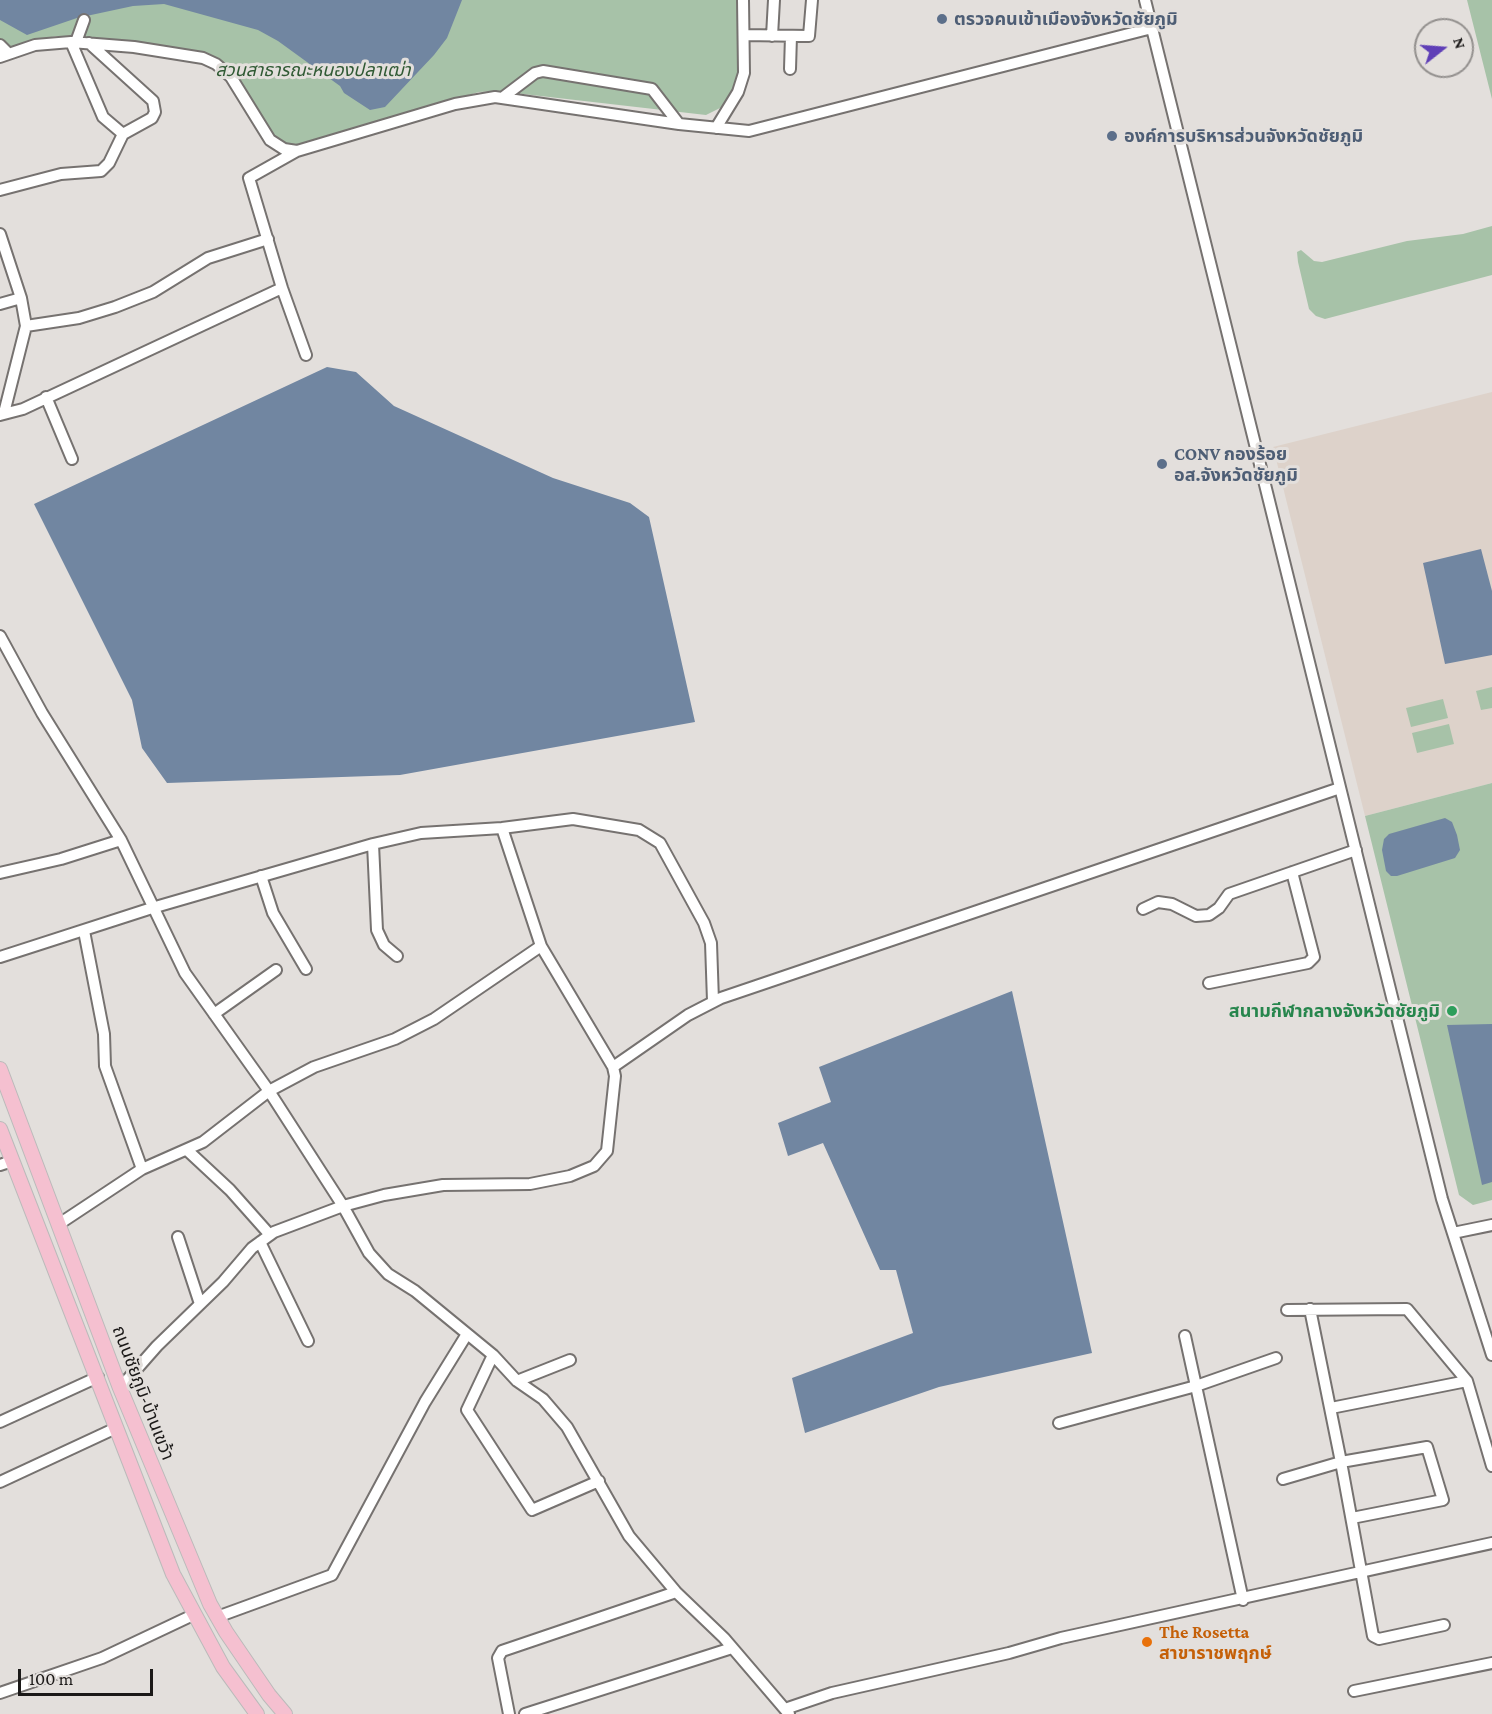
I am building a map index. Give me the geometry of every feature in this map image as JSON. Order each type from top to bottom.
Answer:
[{"type":"main road","name":"ถนนชัยภูมิ-บ้านเขว้า","points":[[0,1069],[120,1388],[217,1617],[269,1695],[285,1714]]},
{"type":"main road","name":"ถนนชัยภูมิ-บ้านเขว้า","points":[[0,1129],[6,1163],[98,1377],[173,1574],[193,1615],[224,1668],[257,1714]]},
{"type":"street","points":[[716,128],[738,92],[744,73],[743,0]]},
{"type":"street","points":[[772,36],[774,0]]},
{"type":"street","points":[[744,35],[809,36],[812,0]]},
{"type":"street","points":[[1145,0],[1442,1199],[1492,1355]]},
{"type":"street","points":[[84,20],[74,42],[103,117],[123,134]]},
{"type":"street","points":[[306,355],[282,288],[249,178],[297,151],[476,99],[502,98],[680,124],[749,131],[1152,28]]},
{"type":"street","points":[[790,69],[791,36]]},
{"type":"street","points":[[2,50],[74,42],[186,53],[216,64],[231,77],[270,140],[284,149],[297,151]]},
{"type":"street","points":[[0,190],[61,174],[102,171],[109,164],[123,134],[152,118],[153,101],[89,43]]},
{"type":"street","points":[[502,98],[535,73],[543,71],[652,89],[680,124]]},
{"type":"street","points":[[0,234],[21,298],[26,326],[2,414],[22,409],[282,288]]},
{"type":"street","points":[[26,326],[79,318],[115,307],[153,292],[208,258],[268,239]]},
{"type":"street","points":[[0,304],[21,298]]},
{"type":"street","points":[[46,397],[72,459]]},
{"type":"street","points":[[0,636],[42,713],[121,840],[185,973],[269,1091],[343,1206],[369,1253],[388,1274],[415,1291],[494,1355],[517,1381],[543,1399],[567,1427],[629,1536],[676,1592],[732,1648],[787,1711],[832,1693],[1009,1653],[1061,1638],[1243,1600],[1492,1543]]},
{"type":"street","points":[[613,1067],[712,1001],[1340,788]]},
{"type":"street","points":[[0,957],[152,908],[373,844],[421,833],[502,828],[573,819],[639,830],[660,843],[704,923],[711,942],[712,1001]]},
{"type":"street","points":[[120,1388],[157,1346],[260,1242],[270,1235],[343,1206],[384,1195],[443,1185],[530,1184],[570,1176],[594,1166],[607,1151],[615,1076],[613,1067],[541,946],[502,828]]},
{"type":"street","points":[[0,873],[62,859],[121,840]]},
{"type":"street","points":[[373,844],[377,930],[384,945],[396,956]]},
{"type":"street","points":[[1143,909],[1158,902],[1172,904],[1196,916],[1209,915],[1220,908],[1228,894],[1356,850]]},
{"type":"street","points":[[1209,983],[1308,963],[1314,957],[1292,872]]},
{"type":"street","points":[[261,876],[273,913],[306,969]]},
{"type":"street","points":[[84,931],[104,1034],[105,1066],[142,1169]]},
{"type":"street","points":[[59,1224],[142,1169],[203,1142],[269,1091],[314,1067],[396,1039],[435,1019],[541,946]]},
{"type":"street","points":[[214,1014],[276,970]]},
{"type":"street","points":[[187,1150],[230,1190],[270,1235]]},
{"type":"street","points":[[1453,1233],[1492,1225]]},
{"type":"street","points":[[178,1237],[200,1304]]},
{"type":"street","points":[[260,1242],[308,1341]]},
{"type":"street","points":[[1287,1310],[1407,1309],[1467,1381],[1492,1466]]},
{"type":"street","points":[[1310,1310],[1352,1518],[1371,1632],[1376,1638],[1444,1625]]},
{"type":"street","points":[[217,1617],[332,1575],[425,1402],[467,1334]]},
{"type":"street","points":[[1185,1336],[1243,1600]]},
{"type":"street","points":[[494,1355],[467,1410],[532,1510],[599,1481]]},
{"type":"street","points":[[1059,1422],[1196,1386],[1276,1358]]},
{"type":"street","points":[[517,1381],[570,1360]]},
{"type":"street","points":[[0,1422],[98,1377]]},
{"type":"street","points":[[1331,1408],[1467,1381]]},
{"type":"street","points":[[0,1482],[116,1428]]},
{"type":"street","points":[[1283,1479],[1341,1462],[1427,1447],[1443,1500],[1352,1518]]},
{"type":"street","points":[[509,1714],[498,1658],[502,1652],[676,1592]]},
{"type":"street","points":[[0,1693],[102,1658],[193,1615]]},
{"type":"street","points":[[525,1714],[732,1648]]},
{"type":"street","points":[[1354,1691],[1492,1663]]},
{"type":"shaded area","points":[[1492,392],[1492,783],[1365,816],[1273,447]]},
{"type":"green space","name":"สวนสาธารณะหนองปลาเฒ่า","points":[[0,0],[737,0],[739,71],[726,105],[706,115],[497,91],[479,92],[288,148],[275,141],[208,56],[188,49],[57,36],[30,41],[0,52]]},
{"type":"green space","points":[[1467,0],[1492,0],[1492,99],[1474,28],[1474,18],[1472,18]]},
{"type":"green space","points":[[1492,226],[1492,275],[1325,319],[1316,316],[1309,309],[1298,262],[1297,252],[1301,250],[1314,261],[1322,262],[1407,241],[1463,234]]},
{"type":"green space","points":[[1492,687],[1492,708],[1481,710],[1476,691]]},
{"type":"green space","points":[[1443,699],[1448,718],[1411,727],[1406,708]]},
{"type":"green space","points":[[1449,724],[1454,744],[1417,753],[1412,733]]},
{"type":"green space","name":"สนามกีฬากลางจังหวัดชัยภูมิ","points":[[1492,783],[1492,1200],[1473,1205],[1459,1195],[1365,816]]},
{"type":"water","points":[[0,0],[462,0],[447,38],[434,55],[385,107],[370,110],[344,93],[340,86],[278,41],[258,30],[164,4],[133,6],[77,18],[27,35],[0,20]]},
{"type":"water","points":[[327,367],[356,372],[394,406],[553,478],[630,503],[649,517],[695,722],[400,775],[167,783],[142,748],[132,700],[34,504]]},
{"type":"water","points":[[1481,549],[1492,591],[1492,655],[1445,664],[1423,563]]},
{"type":"water","points":[[1445,818],[1452,822],[1457,835],[1460,850],[1455,858],[1397,876],[1391,876],[1386,871],[1382,850],[1384,839],[1389,834]]},
{"type":"water","points":[[1012,991],[1092,1353],[939,1387],[805,1433],[792,1378],[913,1333],[896,1270],[880,1270],[823,1143],[788,1156],[778,1123],[831,1102],[819,1067]]},
{"type":"water","points":[[1492,1024],[1492,1182],[1482,1185],[1447,1025]]},
{"type":"place","name":"ตรวจคนเข้าเมืองจังหวัดชัยภูมิ","points":[[942,19]]},
{"type":"place","name":"องค์การบริหารส่วนจังหวัดชัยภูมิ","points":[[1112,136]]},
{"type":"place","name":"CONV กองร้อย อส.จังหวัดชัยภูมิ","points":[[1162,464]]},
{"type":"place","name":"สนามกีฬากลางจังหวัดชัยภูมิ","points":[[1452,1011]]},
{"type":"place","name":"The Rosetta สาขาราชพฤกษ์","points":[[1147,1642]]}]
